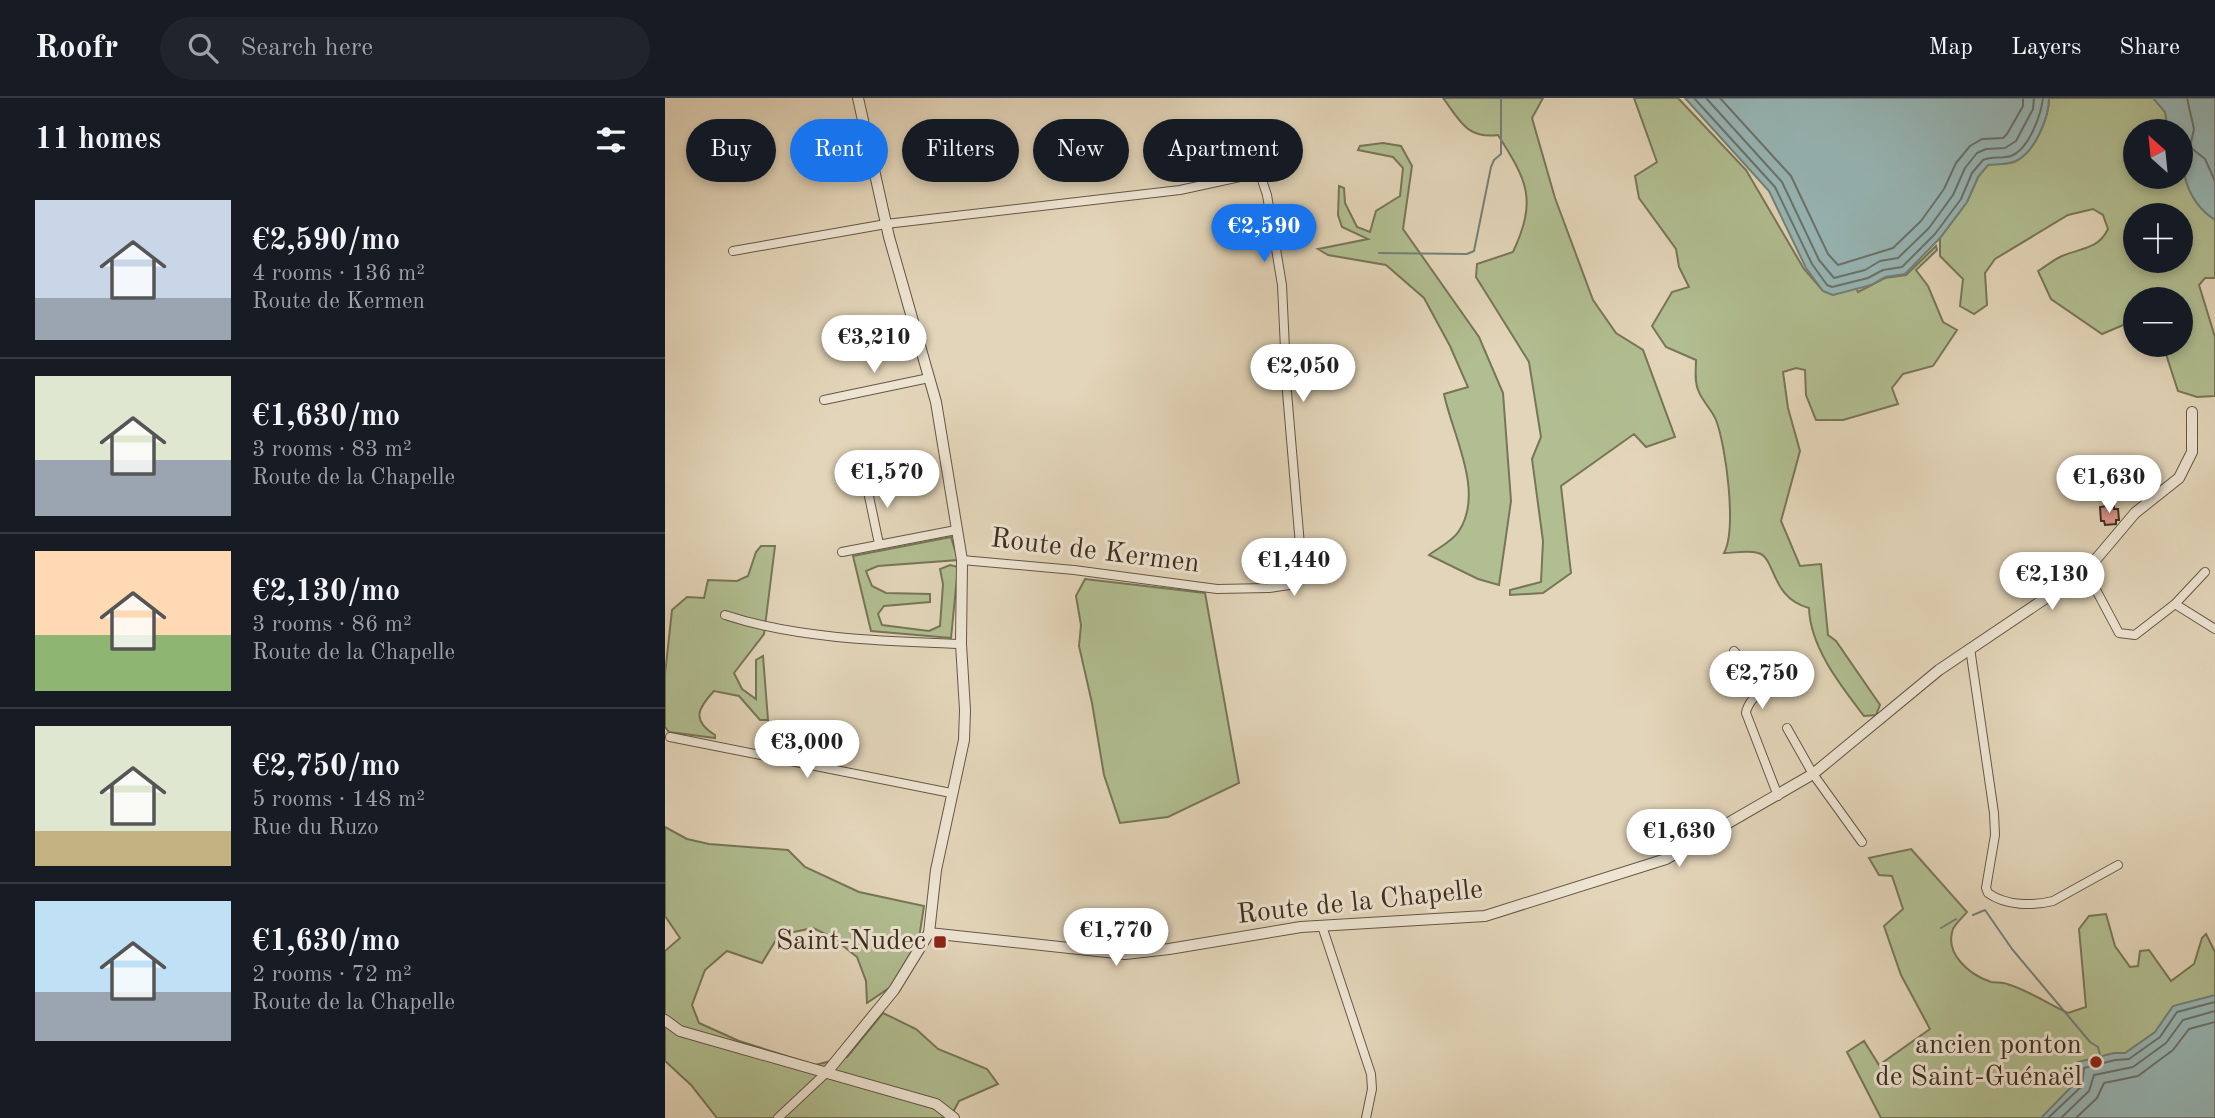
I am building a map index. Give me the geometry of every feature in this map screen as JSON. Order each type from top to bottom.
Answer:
[{"type":"street","points":[[778,1118],[827,1072],[894,990],[929,933],[936,870],[964,740],[962,560],[936,402],[886,225],[858,98]]},
{"type":"street","name":"Route de Kermen","points":[[886,225],[1180,190],[1248,176],[1261,177],[1267,195],[1282,285],[1300,572],[1289,584],[1269,588],[1217,589],[1075,570],[962,560]]},
{"type":"street","points":[[733,251],[886,225]]},
{"type":"street","points":[[824,400],[929,378]]},
{"type":"street","name":"Route de la Chapelle","points":[[929,933],[1125,954],[1322,926],[1485,916],[1666,859],[1812,774],[1970,648],[2086,571],[2135,513],[2179,478],[2192,452],[2192,412]]},
{"type":"street","points":[[866,482],[879,544]]},
{"type":"street","points":[[842,552],[956,530]]},
{"type":"street","points":[[2086,571],[2119,633],[2135,635],[2175,604],[2205,572]]},
{"type":"street","points":[[2175,604],[2214,627]]},
{"type":"street","points":[[725,615],[760,626],[891,641],[961,644]]},
{"type":"street","points":[[1970,648],[1994,813],[1995,835],[1986,888],[1988,893],[2015,903],[2044,904],[2118,865]]},
{"type":"street","points":[[1734,651],[1762,683],[1761,689],[1747,706],[1746,713],[1778,796]]},
{"type":"street","points":[[1787,728],[1812,774],[1862,842]]},
{"type":"street","points":[[670,737],[951,793]]},
{"type":"street","points":[[1322,926],[1371,1074],[1372,1089],[1366,1118]]},
{"type":"street","points":[[665,1020],[680,1031],[936,1104],[954,1118]]},
{"type":"green space","points":[[1443,98],[1543,98],[1532,118],[1555,198],[1593,300],[1616,333],[1643,350],[1675,437],[1646,447],[1634,434],[1561,486],[1571,573],[1543,593],[1510,595],[1510,590],[1541,582],[1543,541],[1532,459],[1541,437],[1529,362],[1476,277],[1477,264],[1513,252],[1525,218],[1526,192],[1516,166],[1498,135],[1487,136],[1465,127]]},
{"type":"green space","points":[[1634,98],[1678,98],[1746,170],[1804,269],[1823,291],[1833,295],[1856,287],[1858,292],[1885,278],[1906,275],[1936,246],[1937,250],[1916,270],[1928,286],[1943,322],[1957,330],[1933,366],[1903,374],[1892,388],[1898,404],[1843,420],[1816,420],[1806,395],[1805,370],[1796,368],[1783,372],[1788,408],[1800,451],[1781,521],[1800,566],[1821,564],[1828,635],[1836,641],[1880,705],[1876,715],[1864,716],[1846,692],[1821,651],[1811,623],[1809,608],[1787,596],[1764,556],[1750,552],[1724,553],[1730,526],[1730,507],[1720,432],[1697,388],[1696,360],[1666,347],[1652,326],[1672,292],[1689,287],[1679,267],[1676,249],[1639,198],[1635,176],[1657,162]]},
{"type":"green space","points":[[2049,98],[2215,98],[2215,278],[2205,278],[2199,285],[2215,337],[2215,396],[2197,397],[2178,391],[2167,357],[2193,357],[2193,287],[2123,287],[2123,325],[2102,334],[2051,299],[2038,271],[2055,259],[2094,245],[2104,236],[2108,229],[2103,215],[2093,209],[2068,215],[1995,259],[1985,273],[1987,305],[1974,314],[1960,306],[1963,279],[1940,256],[1940,238],[1967,202],[1978,177],[1988,164],[2013,162],[2023,156],[2035,142],[2044,124]]},
{"type":"green space","points":[[1383,143],[1401,146],[1412,166],[1403,229],[1479,337],[1503,393],[1511,501],[1499,585],[1478,579],[1429,555],[1459,531],[1469,498],[1464,463],[1444,394],[1468,387],[1450,346],[1424,298],[1386,265],[1328,255],[1318,249],[1368,239],[1342,227],[1338,215],[1339,186],[1344,188],[1345,203],[1357,227],[1370,232],[1376,211],[1400,196],[1403,168],[1393,157],[1358,150],[1360,146]]},
{"type":"green space","points":[[951,537],[958,560],[878,566],[866,571],[872,586],[886,593],[930,594],[930,602],[884,606],[878,614],[882,625],[929,631],[940,626],[943,584],[940,569],[950,565],[958,567],[951,638],[871,631],[853,556]]},
{"type":"green space","points":[[761,546],[775,546],[764,634],[734,673],[742,689],[756,699],[756,660],[763,656],[768,720],[760,720],[739,696],[714,691],[699,714],[702,724],[715,738],[669,732],[665,727],[665,674],[672,610],[687,597],[704,598],[708,580],[737,581],[748,576],[756,552]]},
{"type":"green space","points":[[1085,579],[1205,593],[1239,783],[1168,817],[1120,823],[1104,775],[1079,646],[1081,625],[1076,596]]},
{"type":"green space","points":[[665,827],[687,839],[709,844],[788,850],[805,867],[859,892],[924,906],[919,938],[892,986],[867,1003],[866,981],[857,957],[832,937],[813,928],[779,935],[762,963],[727,951],[705,970],[692,1005],[699,1023],[739,1041],[815,1065],[847,1057],[883,1013],[916,1029],[938,1049],[987,1069],[998,1084],[959,1101],[950,1118],[717,1118],[691,1085],[665,1061],[665,951],[680,938],[665,916]]},
{"type":"green space","points":[[1911,849],[1967,912],[1954,927],[1951,938],[1956,955],[1967,969],[1983,979],[2030,993],[2068,1013],[2086,1007],[2079,929],[2089,916],[2106,914],[2115,946],[2130,967],[2138,966],[2140,951],[2149,950],[2171,981],[2194,964],[2202,938],[2206,934],[2215,952],[2215,1118],[1881,1118],[1847,1052],[1864,1041],[1879,1065],[1930,1029],[1901,975],[1884,926],[1903,909],[1892,876],[1879,875],[1869,858]]},
{"type":"water","points":[[1685,98],[2049,98],[2044,124],[2029,150],[2016,161],[1988,165],[1978,177],[1967,202],[1940,238],[1905,274],[1885,277],[1871,285],[1833,295],[1823,291],[1806,268],[1769,191]]},
{"type":"water","points":[[2153,98],[2215,98],[2215,220],[2204,212],[2189,189],[2193,189],[2193,119],[2166,119],[2165,112]]},
{"type":"water","points":[[2215,995],[2215,1118],[2041,1118],[2077,1081],[2078,1062],[2125,1053],[2155,1032],[2173,1006]]},
{"type":"building","points":[[2114,505],[2114,509],[2118,509],[2119,520],[2116,520],[2116,524],[2105,525],[2104,521],[2101,521],[2100,507]]},
{"type":"waterway","points":[[1379,253],[1467,254],[1474,251],[1491,167],[1501,154],[1501,98]]},
{"type":"waterway","points":[[1973,915],[1985,910],[2012,949],[2090,1042],[2098,1047],[2100,1055]]},
{"type":"waterway","points":[[1941,928],[1956,919]]},
{"type":"place","name":"Saint-Nudec","points":[[940,942]]},
{"type":"place","name":"ancien ponton de Saint-Guénaël","points":[[2096,1062]]}]
